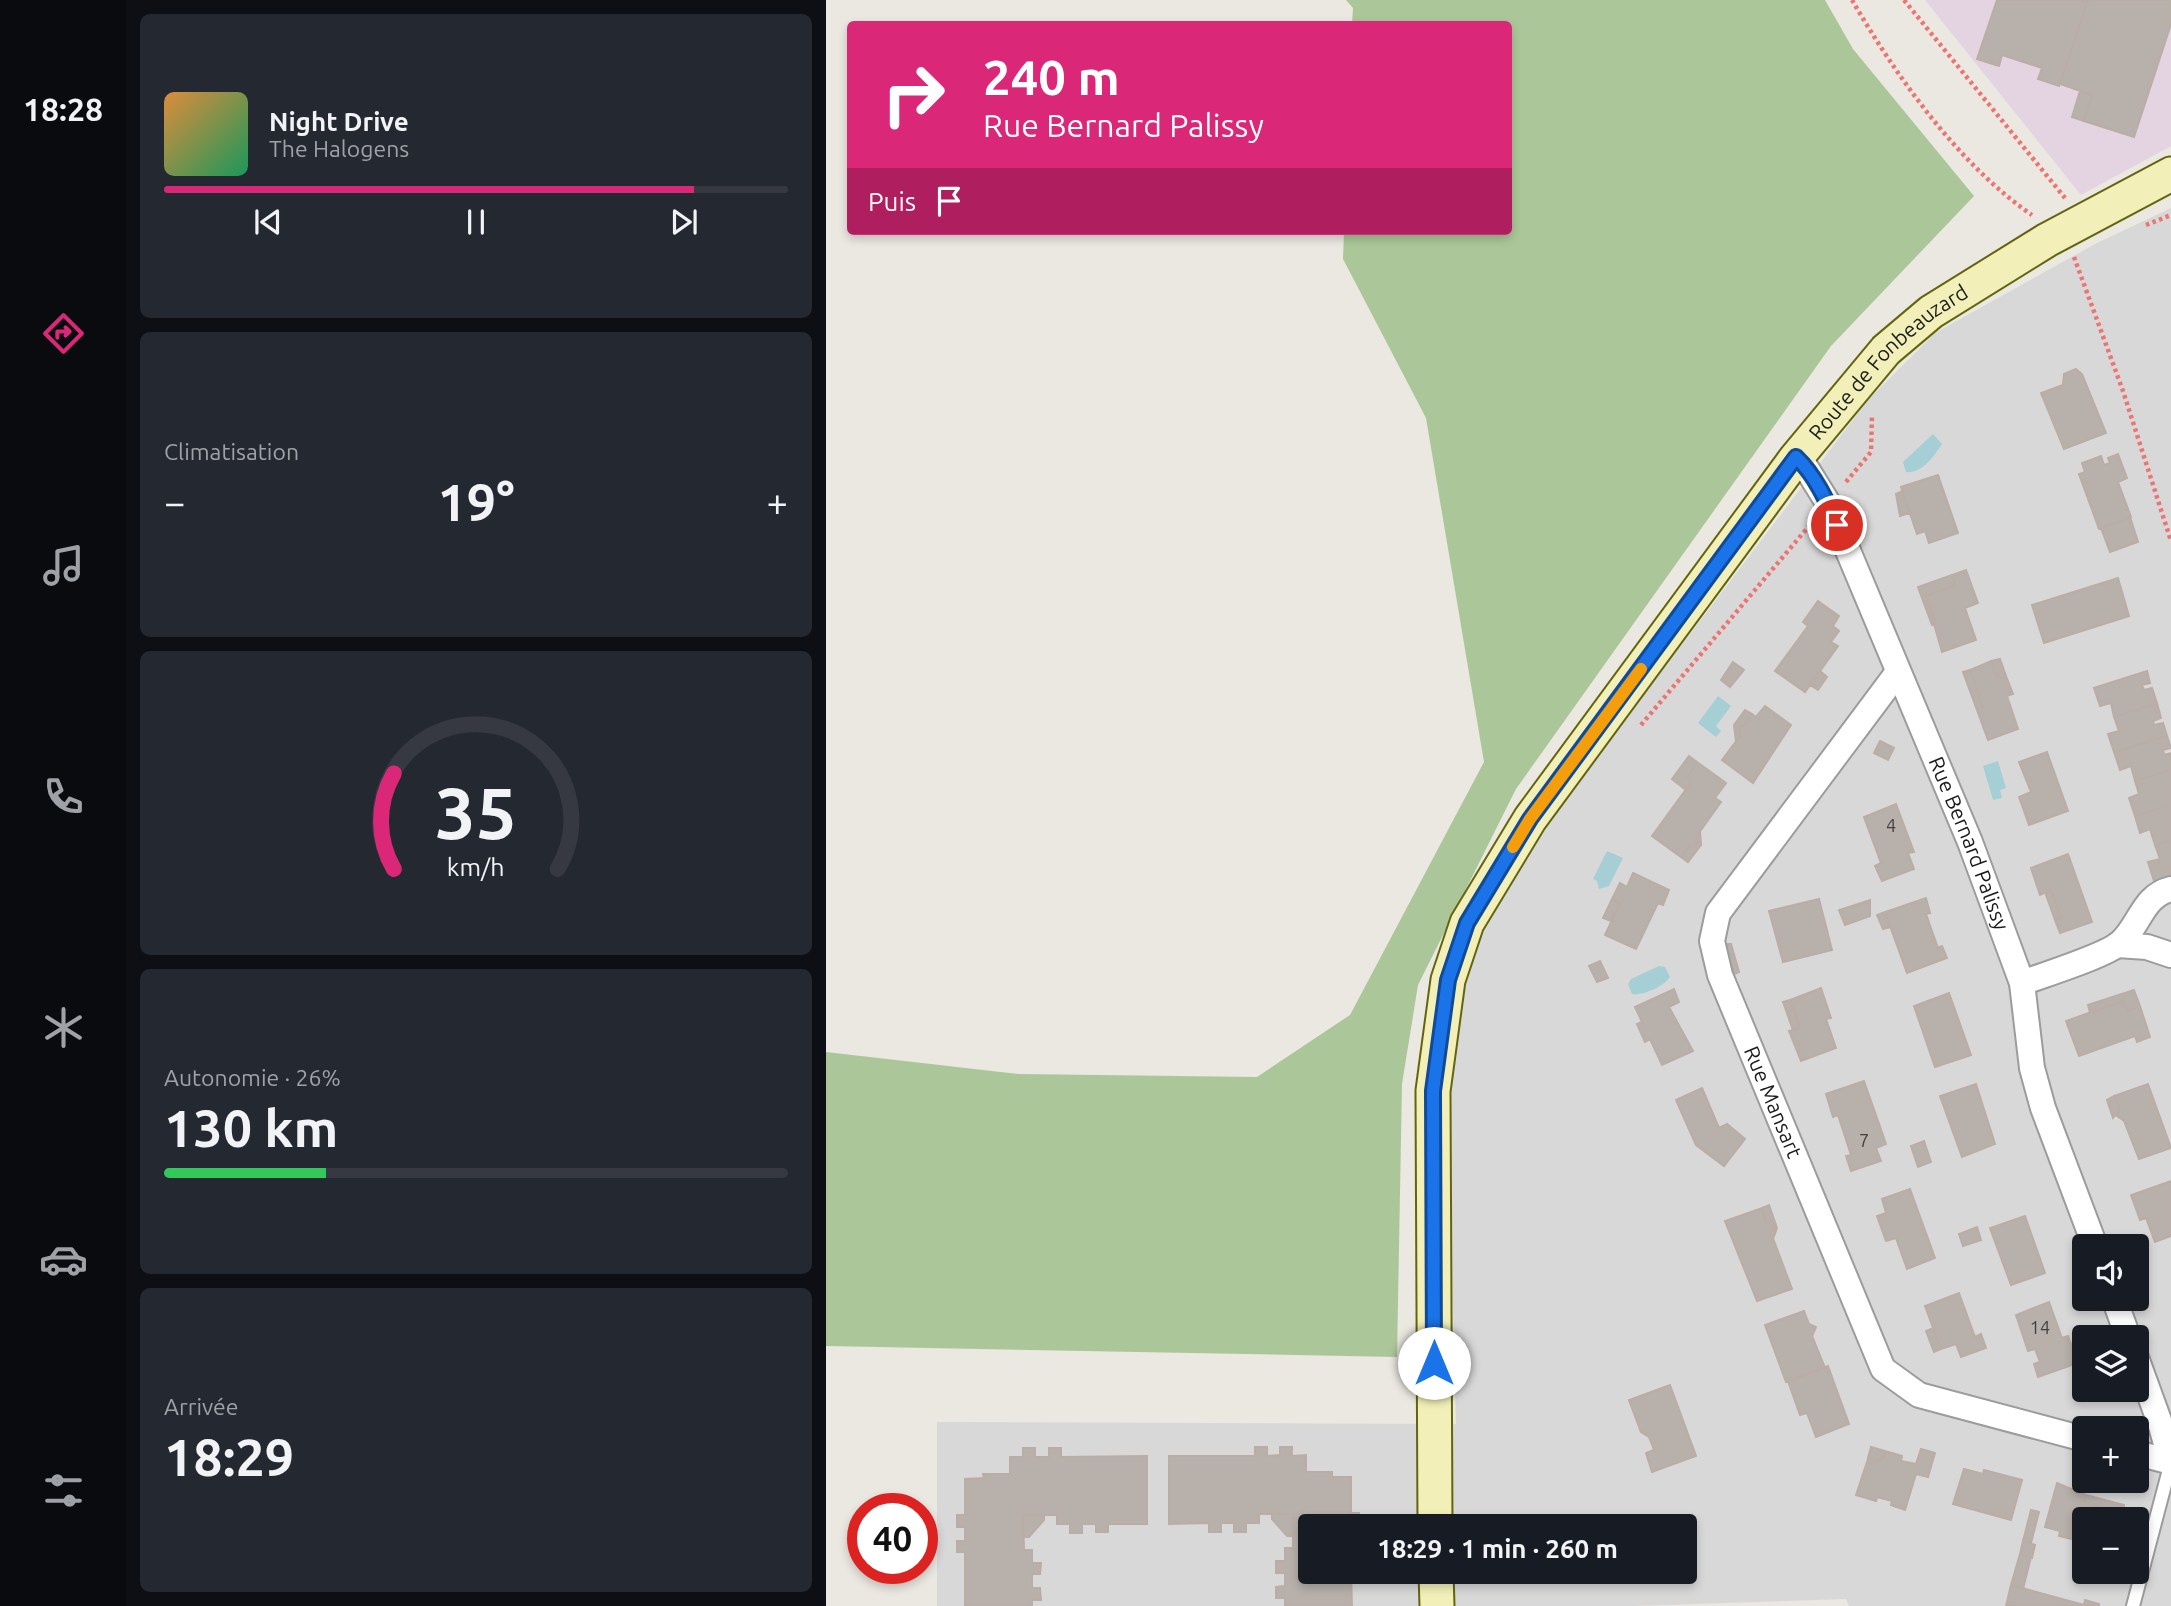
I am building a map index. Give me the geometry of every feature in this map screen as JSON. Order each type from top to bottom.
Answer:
[{"type":"street","name":"Route de Fonbeauzard","points":[[1435,1514],[1433,1091],[1448,980],[1467,923],[1530,819],[1796,457],[1886,350],[1931,312],[2064,245],[2171,174]]},
{"type":"street","name":"Rue Bernard Palissy","points":[[1796,457],[1805,466],[1828,503],[1970,842],[2022,983],[2032,1068],[2043,1108],[2090,1234]]},
{"type":"street","name":"Rue Mansart","points":[[1898,672],[1718,914],[1712,941],[1720,975],[1883,1369],[1919,1395],[2072,1436]]},
{"type":"street","points":[[2022,983],[2118,945],[2133,929],[2145,905],[2162,891],[2171,889]]},
{"type":"street","points":[[2118,945],[2147,947],[2171,956]]},
{"type":"street","points":[[2149,1396],[2171,1462]]},
{"type":"street","points":[[2149,1456],[2171,1462]]},
{"type":"street","points":[[1436,1584],[1437,1606]]},
{"type":"lane","points":[[2133,1606],[2171,1462]]},
{"type":"path","points":[[1852,0],[1879,47],[1942,129],[2004,196],[2034,217],[2064,245]]},
{"type":"path","points":[[1904,0],[2066,199],[2064,245],[2123,391],[2171,541]]},
{"type":"path","points":[[2134,230],[2171,215]]},
{"type":"path","points":[[1633,735],[1871,452],[1872,415],[1877,406]]},
{"type":"shaded area","points":[[1925,0],[2171,0],[2171,146],[2081,195]]},
{"type":"shaded area","points":[[2171,208],[2171,1606],[1849,1606],[1846,1599],[1634,1606],[937,1606],[937,1422],[1456,1424],[1447,1091],[1461,979],[1493,893],[1868,400],[1935,333],[2095,244]]},
{"type":"green space","points":[[1346,0],[1825,0],[1853,49],[1974,196],[1831,346],[1516,789],[1418,985],[1402,1084],[1397,1357],[826,1346],[826,1052],[1019,1074],[1257,1077],[1350,1015],[1484,762],[1426,418],[1343,259],[1344,235],[1512,235],[1512,21],[1352,21],[1353,8]]},
{"type":"water","points":[[1933,434],[1942,444],[1939,449],[1922,467],[1906,472],[1903,462]]},
{"type":"water","points":[[1718,696],[1731,706],[1716,726],[1721,731],[1716,737],[1698,723]]},
{"type":"water","points":[[1998,761],[2006,788],[2000,790],[2002,798],[1993,800],[1983,766]]},
{"type":"water","points":[[1607,851],[1623,858],[1609,886],[1599,889],[1597,881],[1593,879]]},
{"type":"water","points":[[1659,966],[1665,967],[1670,977],[1647,992],[1632,994],[1628,984],[1631,979]]},
{"type":"building","points":[[1997,0],[2088,0],[2059,86],[2038,79],[2042,68],[2002,55],[1999,66],[1977,59]]},
{"type":"building","points":[[2088,0],[2171,0],[2171,24],[2134,137],[2084,121],[2092,95],[2060,84]]},
{"type":"building","points":[[2080,91],[2092,95],[2084,121],[2072,117]]},
{"type":"building","points":[[2076,369],[2082,374],[2106,433],[2064,449],[2041,393],[2063,385],[2064,374]]},
{"type":"building","points":[[2118,454],[2127,478],[2118,482],[2131,517],[2099,529],[2079,474],[2085,472],[2082,463],[2101,456],[2104,465],[2110,463],[2108,458]]},
{"type":"building","points":[[1938,475],[1958,533],[1929,543],[1925,531],[1917,534],[1901,487]]},
{"type":"building","points":[[1902,491],[1909,513],[1900,516],[1896,494]]},
{"type":"building","points":[[2130,517],[2138,542],[2110,552],[2101,528]]},
{"type":"building","points":[[1966,570],[1978,603],[1965,608],[1976,640],[1942,652],[1926,596],[1956,585],[1952,575]]},
{"type":"building","points":[[1952,575],[1956,585],[1926,596],[1936,624],[1932,625],[1918,587]]},
{"type":"building","points":[[2118,578],[2129,616],[2044,643],[2032,605]]},
{"type":"building","points":[[1818,601],[1839,616],[1833,626],[1839,631],[1831,642],[1838,646],[1805,692],[1775,671],[1808,626],[1803,622]]},
{"type":"building","points":[[2000,659],[2006,676],[2001,678],[1994,672],[1991,661]]},
{"type":"building","points":[[1991,661],[1994,672],[2001,678],[2006,676],[2013,694],[2007,696],[2018,729],[1988,740],[1977,710],[1983,707],[1970,670]]},
{"type":"building","points":[[1733,662],[1744,670],[1730,687],[1721,680]]},
{"type":"building","points":[[1970,670],[1983,707],[1977,710],[1963,672]]},
{"type":"building","points":[[1820,671],[1827,677],[1818,690],[1810,685]]},
{"type":"building","points":[[2147,671],[2150,683],[2142,685],[2144,690],[2152,688],[2157,703],[2114,717],[2111,703],[2100,706],[2094,688]]},
{"type":"building","points":[[2157,703],[2161,718],[2153,721],[2154,725],[2163,723],[2167,736],[2114,752],[2108,734],[2119,731],[2114,717]]},
{"type":"building","points":[[1765,706],[1791,725],[1753,783],[1722,760],[1740,736],[1739,726],[1744,726],[1752,714],[1756,717]]},
{"type":"building","points":[[1745,710],[1752,714],[1744,726],[1739,726],[1740,736],[1736,742],[1734,725]]},
{"type":"building","points":[[2167,736],[2171,748],[2163,750],[2164,755],[2171,753],[2171,770],[2135,781],[2131,766],[2120,770],[2114,752]]},
{"type":"building","points":[[1880,741],[1894,748],[1888,760],[1874,753]]},
{"type":"building","points":[[2047,752],[2068,811],[2029,825],[2019,797],[2031,792],[2019,762]]},
{"type":"building","points":[[1689,756],[1697,762],[1687,777],[1692,781],[1686,790],[1672,779]]},
{"type":"building","points":[[1697,762],[1726,783],[1715,798],[1721,802],[1696,837],[1696,845],[1690,845],[1681,857],[1652,836],[1692,781],[1687,777]]},
{"type":"building","points":[[2171,770],[2171,805],[2135,816],[2129,798],[2139,794],[2135,781]]},
{"type":"building","points":[[1896,804],[1914,852],[1908,853],[1914,869],[1882,881],[1875,866],[1881,863],[1864,817]]},
{"type":"building","points":[[2171,805],[2171,840],[2155,845],[2150,829],[2140,833],[2135,816]]},
{"type":"building","points":[[1700,831],[1701,845],[1688,862],[1681,857],[1690,845],[1696,845]]},
{"type":"building","points":[[2171,840],[2171,876],[2154,881],[2148,862],[2160,859],[2155,845]]},
{"type":"building","points":[[2068,854],[2092,922],[2060,933],[2055,920],[2061,918],[2051,890],[2040,895],[2031,868]]},
{"type":"building","points":[[1633,873],[1669,890],[1663,905],[1658,903],[1636,949],[1605,935],[1620,903],[1612,899],[1620,883],[1627,887]]},
{"type":"building","points":[[2051,890],[2061,918],[2055,920],[2045,892]]},
{"type":"building","points":[[1926,898],[1930,913],[1926,914],[1938,948],[1942,946],[1947,958],[1907,973],[1885,912]]},
{"type":"building","points":[[1612,899],[1620,903],[1611,921],[1603,918]]},
{"type":"building","points":[[1819,899],[1832,950],[1783,962],[1769,911]]},
{"type":"building","points":[[1870,900],[1870,916],[1845,925],[1839,910]]},
{"type":"building","points":[[1885,912],[1890,927],[1883,929],[1877,915]]},
{"type":"building","points":[[1724,944],[1731,944],[1739,972],[1732,975]]},
{"type":"building","points":[[1600,961],[1608,978],[1597,982],[1589,966]]},
{"type":"building","points":[[1821,988],[1831,1018],[1826,1019],[1836,1048],[1801,1061],[1789,1031],[1800,1028],[1790,1000]]},
{"type":"building","points":[[1674,989],[1679,1002],[1669,1007],[1693,1051],[1662,1065],[1650,1039],[1645,1042],[1637,1024],[1642,1022],[1635,1007]]},
{"type":"building","points":[[2134,990],[2140,1006],[2127,1011],[2123,1001],[2090,1013],[2088,1005]]},
{"type":"building","points":[[1949,993],[1971,1055],[1935,1067],[1914,1006]]},
{"type":"building","points":[[1790,1000],[1800,1028],[1793,1030],[1783,1002]]},
{"type":"building","points":[[2123,1001],[2127,1011],[2140,1006],[2150,1037],[2137,1042],[2135,1036],[2079,1056],[2066,1021]]},
{"type":"building","points":[[1864,1081],[1886,1144],[1876,1148],[1881,1161],[1851,1171],[1846,1156],[1851,1155],[1838,1115],[1833,1117],[1826,1094]]},
{"type":"building","points":[[1976,1084],[1995,1144],[1962,1157],[1940,1096]]},
{"type":"building","points":[[2148,1084],[2171,1148],[2139,1159],[2124,1121],[2117,1116],[2120,1109],[2114,1096]]},
{"type":"building","points":[[1702,1088],[1719,1128],[1727,1124],[1745,1139],[1724,1166],[1696,1145],[1676,1100]]},
{"type":"building","points":[[2114,1096],[2120,1109],[2113,1118],[2107,1100]]},
{"type":"building","points":[[1924,1141],[1931,1162],[1918,1167],[1911,1146]]},
{"type":"building","points":[[2171,1181],[2171,1236],[2155,1242],[2146,1218],[2140,1220],[2131,1195]]},
{"type":"building","points":[[1910,1189],[1935,1258],[1907,1269],[1896,1238],[1886,1241],[1877,1216],[1886,1213],[1882,1199]]},
{"type":"building","points":[[1769,1205],[1777,1228],[1773,1239],[1774,1225],[1766,1221],[1762,1208]]},
{"type":"building","points":[[1762,1208],[1766,1221],[1774,1225],[1771,1233],[1792,1289],[1757,1301],[1725,1221]]},
{"type":"building","points":[[2025,1216],[2045,1273],[2011,1285],[1990,1228]]},
{"type":"building","points":[[1977,1227],[1981,1240],[1963,1246],[1959,1234]]},
{"type":"building","points":[[1959,1293],[1975,1337],[1981,1334],[1986,1348],[1961,1357],[1956,1344],[1941,1349],[1925,1306]]},
{"type":"building","points":[[2049,1302],[2062,1338],[2068,1336],[2072,1347],[2072,1365],[2038,1377],[2034,1364],[2040,1362],[2035,1349],[2028,1351],[2016,1315]]},
{"type":"building","points":[[1804,1311],[1809,1324],[1816,1327],[1812,1336],[1825,1368],[1786,1382],[1765,1325]]},
{"type":"building","points":[[1933,1328],[1941,1349],[1934,1352],[1926,1331]]},
{"type":"building","points":[[1828,1366],[1849,1424],[1816,1437],[1807,1413],[1800,1415],[1788,1381]]},
{"type":"building","points":[[1670,1385],[1696,1456],[1652,1472],[1646,1453],[1654,1450],[1649,1437],[1641,1432],[1629,1400]]},
{"type":"building","points":[[1255,1447],[1267,1447],[1267,1456],[1280,1455],[1280,1447],[1292,1447],[1292,1456],[1306,1455],[1306,1472],[1332,1472],[1332,1477],[1351,1477],[1351,1513],[1359,1514],[1298,1514],[1298,1584],[1351,1584],[1352,1606],[1285,1606],[1285,1598],[1276,1598],[1276,1587],[1285,1586],[1285,1573],[1276,1573],[1276,1561],[1285,1561],[1285,1548],[1293,1548],[1293,1514],[1259,1514],[1259,1523],[1246,1523],[1246,1532],[1234,1532],[1234,1523],[1221,1523],[1221,1532],[1209,1532],[1209,1523],[1169,1524],[1169,1456],[1255,1456]]},
{"type":"building","points":[[1871,1447],[1885,1451],[1884,1457],[1872,1464],[1867,1462]]},
{"type":"building","points":[[1023,1448],[1035,1448],[1035,1457],[1049,1457],[1049,1448],[1061,1448],[1061,1457],[1147,1456],[1147,1524],[1108,1524],[1108,1532],[1096,1532],[1096,1524],[1082,1524],[1082,1533],[1070,1533],[1070,1524],[1057,1524],[1057,1515],[1023,1515],[1024,1550],[1032,1550],[1032,1563],[1041,1563],[1040,1574],[1032,1574],[1032,1588],[1040,1588],[1041,1600],[1032,1600],[1032,1606],[965,1606],[965,1552],[957,1552],[957,1541],[965,1541],[965,1527],[957,1527],[957,1515],[965,1515],[965,1479],[984,1478],[983,1474],[1010,1474],[1010,1457],[1023,1457]]},
{"type":"building","points":[[1921,1449],[1935,1453],[1928,1477],[1916,1474],[1905,1510],[1891,1505],[1892,1501],[1877,1497],[1876,1501],[1856,1495],[1867,1462],[1872,1464],[1883,1457],[1885,1451],[1902,1456],[1901,1461],[1916,1464]]},
{"type":"building","points":[[1964,1469],[1983,1474],[1984,1470],[2022,1480],[2011,1520],[1953,1504]]},
{"type":"building","points":[[2057,1483],[2072,1489],[2072,1493],[2086,1495],[2084,1502],[2102,1507],[2072,1507],[2072,1539],[2059,1536],[2060,1531],[2045,1527]]},
{"type":"building","points":[[2086,1495],[2124,1505],[2102,1507],[2084,1502]]},
{"type":"building","points":[[2031,1510],[2039,1512],[2031,1543],[2023,1541]]},
{"type":"building","points":[[1272,1514],[1293,1514],[1293,1535],[1287,1536],[1272,1519]]},
{"type":"building","points":[[1023,1515],[1044,1516],[1044,1520],[1029,1537],[1023,1537]]},
{"type":"building","points":[[2023,1541],[2035,1545],[2032,1558],[2020,1554]]},
{"type":"building","points":[[2020,1554],[2031,1557],[2023,1589],[2011,1585]]},
{"type":"building","points":[[2011,1585],[2084,1605],[2085,1600],[2099,1606],[2006,1606]]},
{"type":"slow traffic","points":[[1513,847],[1530,819],[1641,669]]},
{"type":"route","points":[[1434,1363],[1433,1091],[1448,980],[1467,923],[1530,819],[1796,457],[1805,466],[1828,503],[1837,525]]}]
